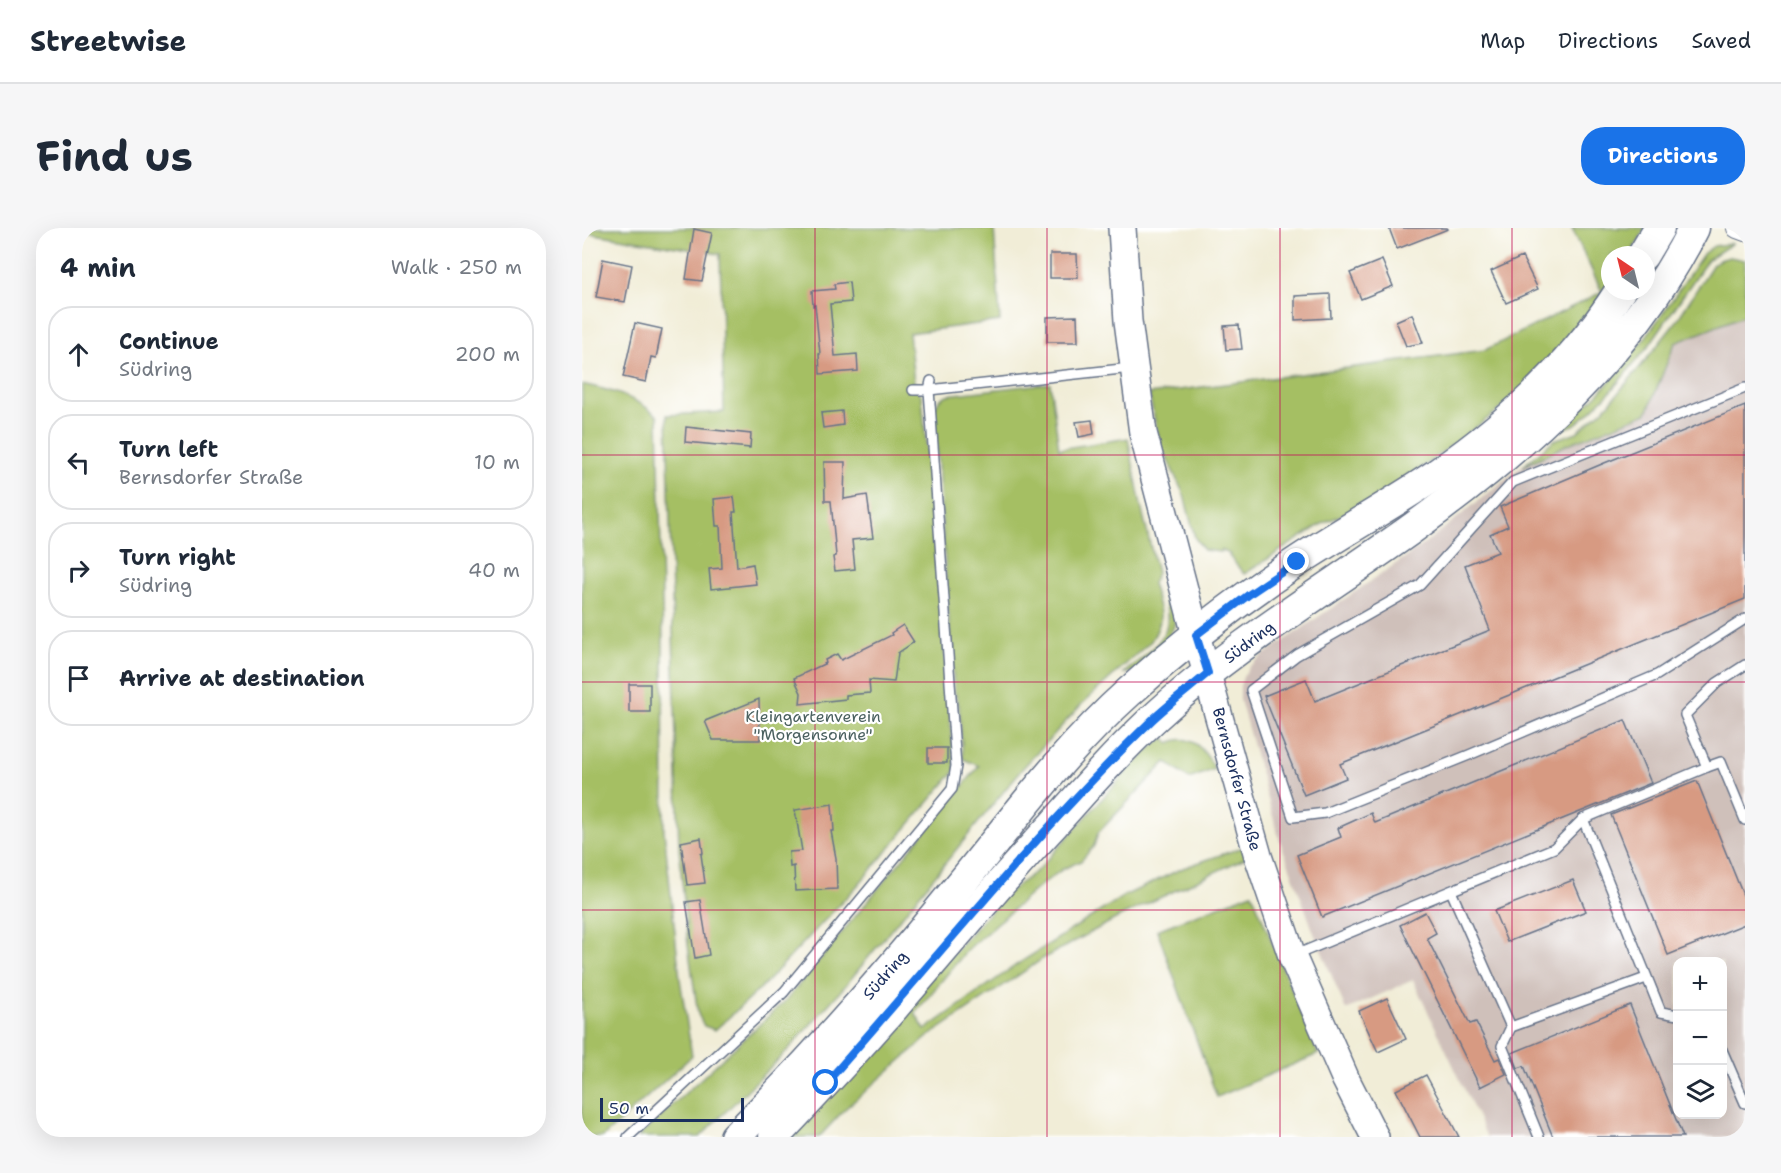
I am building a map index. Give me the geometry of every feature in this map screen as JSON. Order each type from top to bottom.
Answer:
[{"type":"main road","points":[[1648,246],[1659,228]]},
{"type":"main road","name":"Südring","points":[[774,1137],[872,1032],[983,903],[1115,757],[1153,719],[1272,624],[1425,518],[1499,461],[1538,428],[1581,386],[1617,345],[1649,302],[1680,257],[1694,228]]},
{"type":"main road","name":"Südring","points":[[735,1137],[774,1098],[890,970],[1046,778],[1128,693],[1196,635],[1258,588],[1435,475],[1491,434],[1545,383],[1604,316],[1614,300]]},
{"type":"street","name":"Bernsdorfer Straße","points":[[1122,228],[1124,278],[1133,367],[1143,433],[1196,635],[1258,856],[1292,956],[1346,1080],[1375,1137]]},
{"type":"street","points":[[1737,228],[1745,231]]},
{"type":"lane","points":[[913,390],[930,386],[1133,367]]},
{"type":"lane","points":[[628,1137],[784,992],[952,789],[956,766],[930,386]]},
{"type":"lane","points":[[1745,388],[1513,482],[1420,585],[1297,655],[1251,690],[1293,817],[1324,813],[1470,755],[1657,675],[1745,619]]},
{"type":"lane","points":[[1707,767],[1685,715],[1717,683],[1745,665]]},
{"type":"lane","points":[[1292,956],[1554,848],[1583,819],[1721,762],[1745,820]]},
{"type":"lane","points":[[1583,819],[1661,1012],[1673,1014]]},
{"type":"lane","points":[[1451,891],[1511,1026]]},
{"type":"lane","points":[[1539,1137],[1502,1046],[1511,1026],[1646,978]]},
{"type":"lane","points":[[1727,1062],[1745,1103]]},
{"type":"shaded area","points":[[1730,257],[1745,260],[1745,1137],[1487,1137],[1413,980],[1346,1010],[1314,933],[1279,838],[1240,700],[1240,686],[1250,666],[1263,655],[1426,543],[1554,440],[1577,432],[1599,414],[1676,322],[1713,264]]},
{"type":"green space","name":"Kleingartenverein \"Morgensonne\"","points":[[582,228],[994,228],[1000,321],[909,333],[914,382],[922,397],[955,771],[859,884],[760,989],[715,1030],[704,1026],[698,1014],[688,945],[679,849],[667,415],[724,412],[720,254],[582,232]]},
{"type":"green space","points":[[1572,228],[1646,228],[1635,246],[1601,246],[1601,290]]},
{"type":"green space","points":[[1733,243],[1708,259],[1648,347],[1610,392],[1574,425],[1552,430],[1597,395],[1617,373],[1636,350],[1704,253],[1714,246]]},
{"type":"green space","points":[[1730,257],[1745,260],[1745,315],[1675,343],[1647,413],[1566,445],[1523,466],[1554,440],[1577,432],[1608,405],[1676,322],[1713,264]]},
{"type":"green space","points":[[1601,292],[1601,298],[1515,398],[1385,495],[1320,525],[1244,574],[1229,556],[1230,554],[1221,550],[1220,552],[1204,550],[1195,538],[1184,495],[1160,444],[1149,394],[1485,350]]},
{"type":"green space","points":[[1050,383],[1059,449],[1128,438],[1157,573],[1152,583],[1160,613],[1156,632],[1151,641],[1082,704],[1022,769],[846,985],[787,1051],[700,1137],[638,1137],[788,998],[979,766],[963,759],[959,706],[954,690],[934,410],[939,400],[947,395]]},
{"type":"green space","points":[[582,384],[622,395],[650,409],[658,416],[664,831],[680,979],[692,1056],[603,1137],[582,1137]]},
{"type":"green space","points":[[1171,598],[1175,617],[1174,626],[1166,644],[1138,672],[1124,673],[1150,651],[1161,638],[1167,623],[1166,603]]},
{"type":"green space","points":[[1165,738],[1169,743],[1184,739],[1191,741],[1202,750],[1215,769],[1189,779],[1166,762],[1098,833],[1094,846],[1081,861],[1063,869],[1041,885],[968,949],[915,1013],[925,1030],[1016,965],[1124,896],[1183,868],[1246,846],[1247,857],[1121,916],[1044,958],[929,1036],[846,1108],[819,1137],[788,1137],[1006,894],[1039,869],[1127,771],[1156,743]]},
{"type":"green space","points":[[1252,893],[1318,1054],[1217,1097],[1157,930]]},
{"type":"building","points":[[1389,228],[1447,228],[1448,229],[1397,249]]},
{"type":"building","points":[[694,229],[712,233],[702,281],[686,279]]},
{"type":"building","points":[[1050,254],[1077,254],[1078,278],[1050,278]]},
{"type":"building","points":[[1522,257],[1538,289],[1506,303],[1491,271]]},
{"type":"building","points":[[603,259],[632,265],[625,302],[596,297]]},
{"type":"building","points":[[1382,260],[1393,286],[1361,299],[1350,273]]},
{"type":"building","points":[[849,282],[851,302],[830,304],[835,356],[857,354],[858,371],[820,374],[820,354],[812,291],[835,289],[834,284]]},
{"type":"building","points":[[1330,294],[1331,318],[1295,320],[1295,296]]},
{"type":"building","points":[[1412,314],[1423,343],[1406,346],[1396,321]]},
{"type":"building","points":[[1077,316],[1078,342],[1047,342],[1047,317]]},
{"type":"building","points":[[635,323],[662,329],[656,358],[651,357],[646,382],[623,377]]},
{"type":"building","points":[[1239,325],[1242,349],[1226,350],[1224,326]]},
{"type":"building","points":[[1745,406],[1745,599],[1340,764],[1346,778],[1304,795],[1264,696],[1306,679],[1315,701],[1490,630],[1465,565],[1498,552],[1490,534],[1508,526],[1500,507]]},
{"type":"building","points":[[842,411],[843,425],[823,428],[821,413]]},
{"type":"building","points":[[1092,420],[1094,434],[1079,437],[1076,422]]},
{"type":"building","points":[[686,427],[751,434],[750,448],[685,442]]},
{"type":"building","points":[[824,462],[845,462],[844,499],[867,495],[873,538],[852,540],[855,569],[835,571],[833,557],[836,556],[831,501],[825,501]]},
{"type":"building","points":[[734,497],[737,567],[753,564],[756,584],[711,589],[709,569],[722,568],[720,526],[716,526],[714,499]]},
{"type":"building","points":[[903,625],[914,642],[898,653],[894,682],[869,680],[870,693],[846,695],[846,699],[800,704],[801,693],[794,678],[826,663],[825,660],[837,654],[841,660],[892,635],[891,633]]},
{"type":"building","points":[[629,684],[650,684],[650,712],[629,712]]},
{"type":"building","points":[[759,699],[760,740],[713,740],[705,721]]},
{"type":"building","points":[[1625,720],[1651,783],[1322,917],[1297,855],[1341,837],[1338,828],[1371,813],[1375,823]]},
{"type":"building","points":[[928,748],[947,748],[947,763],[928,763]]},
{"type":"building","points":[[1697,781],[1745,900],[1745,924],[1668,955],[1611,815]]},
{"type":"building","points":[[832,804],[834,831],[831,831],[836,858],[837,889],[795,891],[794,866],[790,867],[789,852],[802,851],[795,810]]},
{"type":"building","points":[[701,838],[705,883],[687,885],[681,842]]},
{"type":"building","points":[[1573,880],[1586,911],[1507,942],[1494,911]]},
{"type":"building","points":[[700,900],[709,955],[695,958],[686,902]]},
{"type":"building","points":[[1425,912],[1436,933],[1427,938],[1470,1024],[1476,1022],[1495,1060],[1499,1058],[1506,1074],[1480,1087],[1400,925]]},
{"type":"building","points":[[1387,998],[1406,1039],[1378,1052],[1359,1011]]},
{"type":"building","points":[[1630,1005],[1673,1112],[1673,1119],[1676,1119],[1683,1137],[1553,1137],[1524,1066],[1518,1068],[1512,1053]]},
{"type":"building","points":[[1426,1075],[1459,1137],[1420,1137],[1396,1090]]},
{"type":"route","points":[[826,1083],[1040,838],[1115,757],[1153,719],[1208,673],[1196,635],[1251,593],[1297,562]]}]
